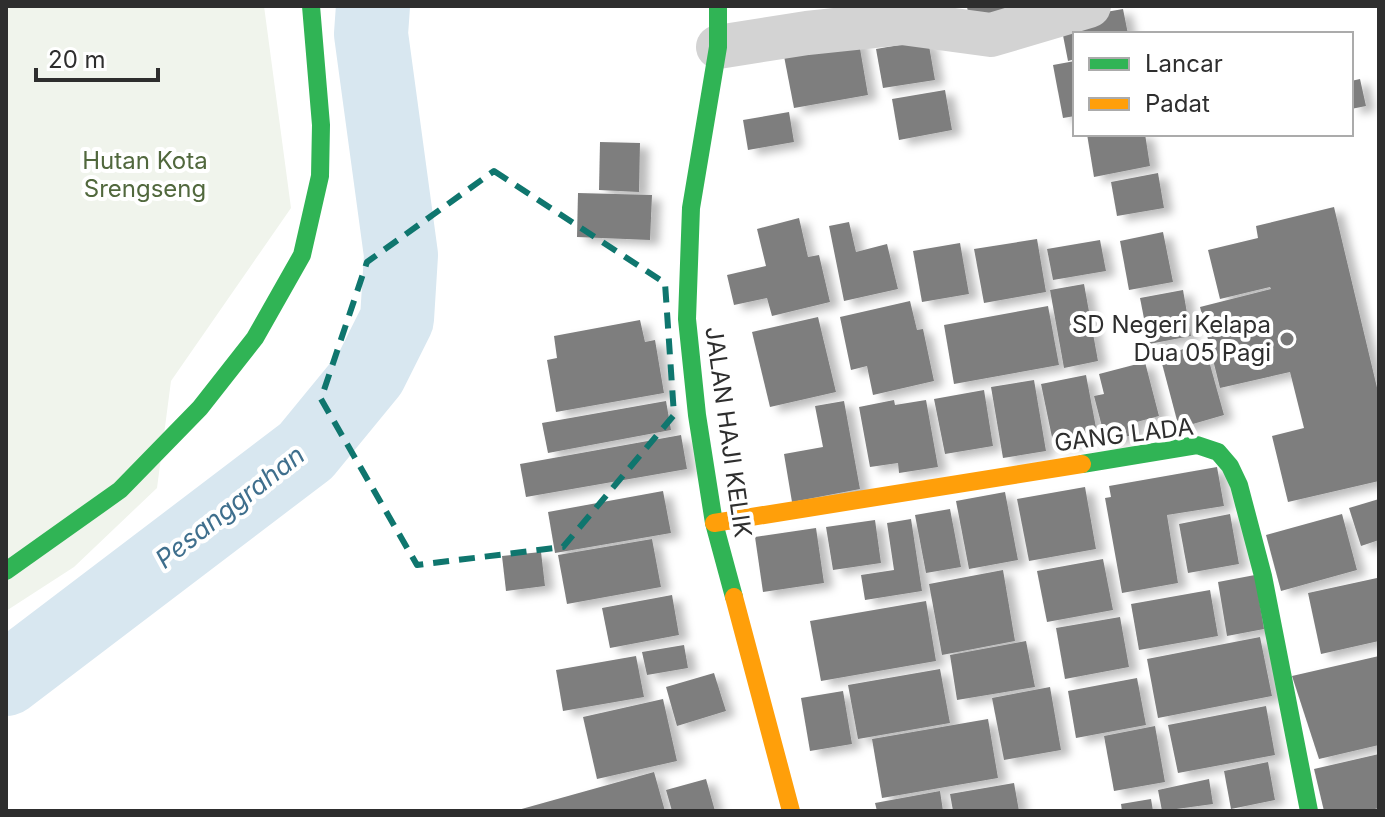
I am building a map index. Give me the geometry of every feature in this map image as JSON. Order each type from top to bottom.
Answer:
[{"type":"street","points":[[6,571],[120,490],[200,408],[255,338],[302,255],[320,176],[321,125],[311,6]]},
{"type":"street","points":[[718,21],[807,33],[902,23],[991,35],[1089,6]]},
{"type":"street","name":"JALAN HAJI KELIK","points":[[718,21],[691,208],[687,319],[697,415],[714,523],[791,811]]},
{"type":"street","name":"GANG LADA","points":[[714,523],[1197,445],[1218,452],[1230,466],[1239,485],[1263,576],[1309,811]]},
{"type":"highlighted area","points":[[494,171],[665,283],[674,415],[563,547],[417,565],[321,399],[367,262]]},
{"type":"green space","name":"Hutan Kota Srengseng","points":[[6,6],[264,6],[291,208],[171,381],[157,488],[74,567],[6,611]]},
{"type":"building","points":[[967,6],[1024,6],[969,21]]},
{"type":"building","points":[[1123,9],[1128,32],[1073,32],[1073,60],[1068,61],[1060,20]]},
{"type":"building","points":[[858,37],[868,95],[794,108],[783,51]]},
{"type":"building","points":[[928,40],[935,80],[883,88],[876,49]]},
{"type":"building","points":[[1073,61],[1073,116],[1063,118],[1053,65]]},
{"type":"building","points":[[1360,79],[1366,106],[1353,109],[1353,81]]},
{"type":"building","points":[[945,90],[952,130],[899,140],[892,99]]},
{"type":"building","points":[[789,112],[794,142],[748,150],[743,120]]},
{"type":"building","points":[[1087,136],[1145,136],[1150,166],[1094,177]]},
{"type":"building","points":[[600,142],[640,143],[639,192],[599,190]]},
{"type":"building","points":[[1158,173],[1164,208],[1117,216],[1111,182]]},
{"type":"building","points":[[578,193],[652,195],[650,240],[577,237]]},
{"type":"building","name":"SD Negeri Kelapa Dua 05 Pagi","points":[[1334,207],[1379,396],[1379,481],[1288,502],[1272,436],[1304,428],[1290,372],[1220,388],[1200,307],[1271,289],[1220,299],[1208,250],[1258,238],[1256,226]]},
{"type":"building","points":[[799,218],[808,257],[819,255],[830,302],[772,316],[767,298],[734,305],[727,275],[766,266],[757,229]]},
{"type":"building","points":[[849,222],[856,252],[887,244],[898,289],[844,301],[829,226]]},
{"type":"building","points":[[1163,232],[1173,282],[1129,290],[1120,241]]},
{"type":"building","points":[[1037,239],[1046,292],[984,303],[974,249]]},
{"type":"building","points":[[1100,240],[1106,271],[1053,280],[1047,249]]},
{"type":"building","points":[[960,243],[969,294],[922,302],[913,251]]},
{"type":"building","points":[[1084,284],[1098,361],[1064,368],[1050,290]]},
{"type":"building","points":[[1183,290],[1191,336],[1149,344],[1140,298]]},
{"type":"building","points":[[910,301],[917,330],[923,329],[934,381],[873,395],[867,366],[851,370],[840,317]]},
{"type":"building","points":[[1048,306],[1059,365],[954,384],[944,325]]},
{"type":"building","points":[[818,317],[836,392],[770,407],[752,332]]},
{"type":"building","points":[[640,320],[645,342],[655,340],[664,393],[556,412],[547,360],[557,358],[554,336]]},
{"type":"building","points":[[1204,343],[1224,415],[1179,428],[1160,356]]},
{"type":"building","points":[[1145,362],[1159,416],[1133,423],[1136,434],[1106,442],[1094,396],[1104,394],[1099,374]]},
{"type":"building","points":[[1086,375],[1098,438],[1054,447],[1041,384]]},
{"type":"building","points":[[1034,380],[1046,451],[1003,458],[991,387]]},
{"type":"building","points":[[984,390],[993,446],[945,454],[934,399]]},
{"type":"building","points":[[894,400],[895,405],[926,400],[938,467],[899,473],[898,463],[870,467],[859,407]]},
{"type":"building","points":[[666,401],[671,430],[548,453],[542,423]]},
{"type":"building","points":[[844,401],[860,489],[792,502],[784,454],[823,447],[815,406]]},
{"type":"building","points":[[681,435],[687,469],[526,497],[520,464]]},
{"type":"building","points":[[1217,467],[1224,506],[1167,515],[1178,583],[1122,593],[1105,498],[1111,497],[1109,486]]},
{"type":"building","points":[[1085,487],[1096,549],[1029,561],[1017,499]]},
{"type":"building","points":[[663,491],[671,533],[555,553],[548,512]]},
{"type":"building","points":[[1005,492],[1018,560],[969,569],[956,501]]},
{"type":"building","points":[[1379,499],[1379,540],[1361,546],[1349,508]]},
{"type":"building","points":[[950,509],[961,567],[926,573],[915,515]]},
{"type":"building","points":[[1230,514],[1239,564],[1188,573],[1179,524]]},
{"type":"building","points":[[1342,514],[1357,570],[1281,591],[1266,535]]},
{"type":"building","points":[[911,519],[922,591],[865,600],[861,575],[894,570],[887,523]]},
{"type":"building","points":[[875,520],[881,563],[833,570],[826,527]]},
{"type":"building","points":[[816,528],[824,583],[763,592],[755,537]]},
{"type":"building","points":[[652,539],[661,587],[567,604],[558,555]]},
{"type":"building","points":[[541,552],[545,586],[506,591],[502,556]]},
{"type":"building","points":[[1103,559],[1113,610],[1047,622],[1037,571]]},
{"type":"building","points":[[1003,570],[1015,641],[942,655],[929,584]]},
{"type":"building","points":[[1255,575],[1264,629],[1227,636],[1218,582]]},
{"type":"building","points":[[1377,578],[1379,641],[1321,654],[1308,593]]},
{"type":"building","points":[[1210,590],[1218,636],[1139,650],[1131,604]]},
{"type":"building","points":[[672,595],[679,635],[610,648],[602,608]]},
{"type":"building","points":[[926,601],[936,661],[821,681],[810,621]]},
{"type":"building","points":[[1120,617],[1129,667],[1065,679],[1056,628]]},
{"type":"building","points":[[1260,637],[1272,696],[1158,718],[1147,659]]},
{"type":"building","points":[[1026,641],[1035,687],[957,700],[950,655]]},
{"type":"building","points":[[684,645],[688,668],[647,675],[642,652]]},
{"type":"building","points":[[636,656],[644,697],[563,711],[556,670]]},
{"type":"building","points":[[1379,656],[1379,745],[1319,759],[1292,676]]},
{"type":"building","points":[[940,669],[950,723],[858,739],[848,685]]},
{"type":"building","points":[[714,673],[726,711],[677,726],[666,687]]},
{"type":"building","points":[[1137,678],[1146,725],[1076,738],[1068,691]]},
{"type":"building","points":[[1050,687],[1061,750],[1004,760],[992,698]]},
{"type":"building","points":[[843,691],[852,744],[810,751],[801,698]]},
{"type":"building","points":[[663,699],[677,761],[597,779],[583,717]]},
{"type":"building","points":[[1266,706],[1275,755],[1178,773],[1168,725]]},
{"type":"building","points":[[988,719],[998,778],[882,798],[872,739]]},
{"type":"building","points":[[1155,726],[1165,782],[1114,791],[1104,736]]},
{"type":"building","points":[[1379,754],[1379,808],[1324,811],[1314,769]]},
{"type":"building","points":[[1268,762],[1275,800],[1231,809],[1224,771]]},
{"type":"building","points":[[654,772],[665,811],[518,811],[518,810]]},
{"type":"building","points":[[706,779],[715,811],[672,811],[666,790]]},
{"type":"building","points":[[1209,779],[1213,804],[1162,811],[1158,790]]},
{"type":"building","points":[[1014,783],[1019,811],[953,811],[950,794]]},
{"type":"building","points":[[940,791],[943,811],[877,811],[875,803]]},
{"type":"building","points":[[1151,799],[1153,811],[1122,811],[1121,804]]},
{"type":"waterway","name":"Pesanggrahan","points":[[6,679],[306,451],[370,373],[397,319],[401,255],[371,34],[373,6]]},
{"type":"traffic: fast","points":[[6,571],[120,490],[200,408],[255,338],[302,255],[320,176],[321,125],[311,6]]},
{"type":"traffic: fast","points":[[718,6],[718,47],[691,208],[687,319],[697,415],[714,523],[734,597]]},
{"type":"traffic: fast","points":[[1082,464],[1197,445],[1218,452],[1230,466],[1239,485],[1263,576],[1309,811]]},
{"type":"traffic: slow","points":[[714,523],[1082,464]]},
{"type":"traffic: slow","points":[[734,597],[791,811]]},
{"type":"place","name":"SD Negeri Kelapa Dua 05 Pagi","points":[[1287,339]]}]
